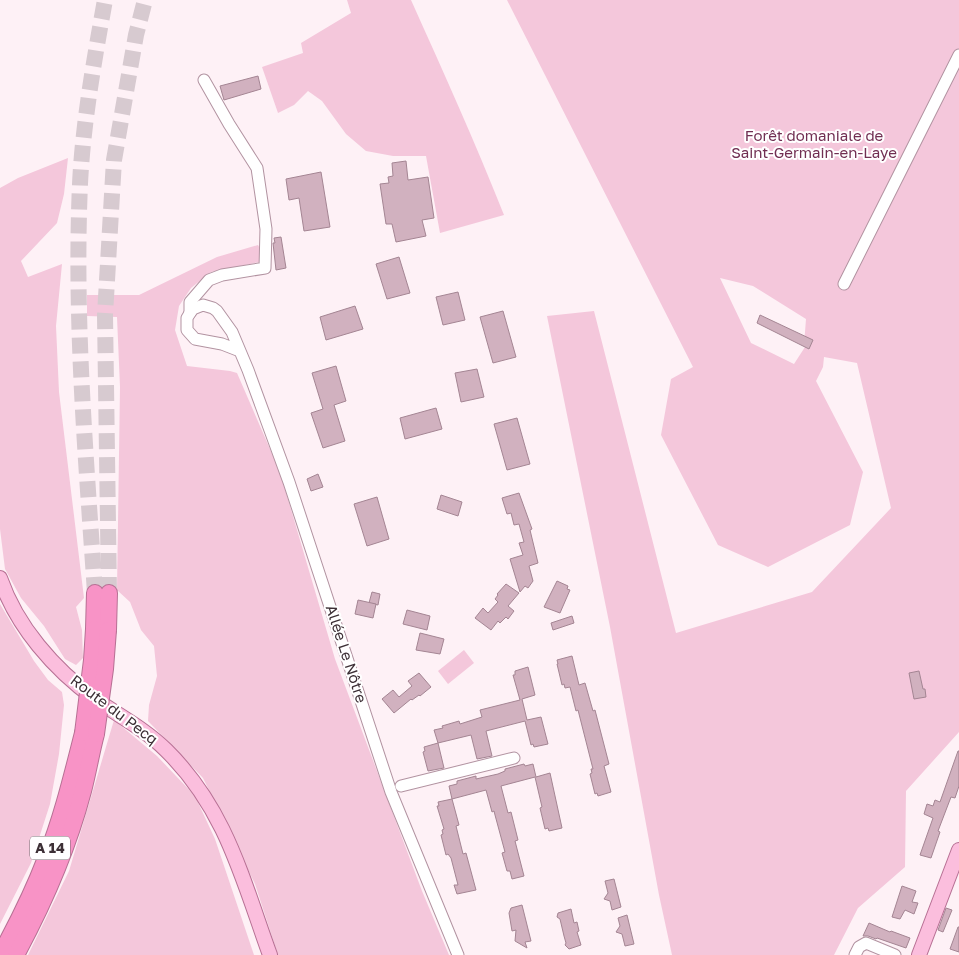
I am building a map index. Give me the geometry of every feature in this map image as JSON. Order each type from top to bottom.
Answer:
[{"type":"highway","name":"A 14","points":[[16,955],[53,877],[83,791],[101,701],[102,593]]},
{"type":"highway","name":"A 14","points":[[0,955],[15,928],[46,858],[67,796],[83,734],[92,660],[101,630]]},
{"type":"main road","name":"Route du Pecq","points":[[0,578],[15,610],[49,659],[95,699],[143,730],[166,749],[203,794],[218,818],[231,846],[270,955]]},
{"type":"main road","points":[[919,955],[959,850]]},
{"type":"street","points":[[844,284],[959,56]]},
{"type":"street","points":[[204,80],[228,124],[257,168],[266,228],[265,268],[222,275],[209,280],[190,302],[190,313],[186,324],[190,336],[195,340],[222,344],[240,351]]},
{"type":"street","name":"Allée Le Nôtre","points":[[209,280],[209,295],[217,311],[232,332],[289,482],[392,792],[458,955]]},
{"type":"street","points":[[190,313],[193,309],[203,305],[217,311]]},
{"type":"street","points":[[401,786],[514,758]]},
{"type":"street","points":[[855,955],[859,947],[866,943],[895,955]]},
{"type":"green space","points":[[347,0],[411,0],[504,215],[440,233],[426,156],[393,156],[366,151],[346,134],[322,101],[308,91],[294,105],[278,113],[262,67],[303,53],[301,43],[351,13]]},
{"type":"green space","name":"Forêt domaniale de Saint-Germain-en-Laye","points":[[507,0],[959,0],[959,732],[906,791],[905,867],[858,908],[834,955],[672,955],[659,895],[610,627],[547,316],[594,311],[676,633],[812,592],[891,508],[857,363],[824,357],[823,367],[816,381],[863,472],[850,525],[768,567],[718,545],[661,435],[671,379],[693,367]],"holes":[[[720,278],[753,286],[806,319],[804,345],[810,350],[805,347],[794,364],[751,343]]]},
{"type":"green space","points":[[68,158],[64,194],[57,223],[21,261],[28,277],[62,264],[56,326],[59,392],[84,598],[76,607],[82,630],[83,658],[76,665],[65,659],[44,626],[21,598],[5,569],[0,529],[0,188],[18,178]]},
{"type":"green space","points":[[258,245],[261,250],[259,262],[211,272],[191,288],[179,306],[175,330],[187,366],[237,373],[280,472],[335,659],[422,891],[449,955],[278,955],[255,884],[203,778],[148,721],[149,705],[157,676],[154,646],[141,630],[130,602],[117,590],[120,387],[117,317],[87,316],[87,295],[139,295],[217,257]]},
{"type":"green space","points":[[0,604],[34,661],[48,680],[62,692],[64,705],[59,754],[50,804],[31,863],[0,924]]},
{"type":"green space","points":[[464,650],[474,663],[448,684],[438,671]]},
{"type":"green space","points":[[114,720],[157,756],[195,796],[215,839],[254,955],[28,955],[69,871]]},
{"type":"building","points":[[258,76],[261,89],[224,100],[220,86]]},
{"type":"building","points":[[406,161],[408,180],[428,177],[434,218],[422,220],[426,236],[396,242],[392,224],[386,224],[380,184],[389,183],[388,177],[393,176],[392,163]]},
{"type":"building","points":[[321,172],[330,227],[304,231],[299,198],[289,200],[286,179]]},
{"type":"building","points":[[281,237],[286,268],[276,270],[273,243],[275,243],[274,238]]},
{"type":"building","points":[[399,257],[410,293],[387,299],[376,264]]},
{"type":"building","points":[[458,292],[465,320],[443,325],[436,297]]},
{"type":"building","points":[[355,306],[363,329],[326,340],[320,317]]},
{"type":"building","points":[[503,311],[516,357],[493,363],[480,317]]},
{"type":"building","points":[[760,315],[813,340],[809,349],[757,323]]},
{"type":"building","points":[[336,366],[346,401],[334,405],[345,441],[323,448],[311,413],[323,409],[312,373]]},
{"type":"building","points":[[477,369],[484,397],[461,402],[455,373]]},
{"type":"building","points":[[436,408],[442,429],[405,439],[400,418]]},
{"type":"building","points":[[517,418],[530,464],[507,470],[494,424]]},
{"type":"building","points":[[318,474],[323,487],[311,491],[307,479]]},
{"type":"building","points":[[519,493],[532,529],[530,530],[538,563],[529,566],[533,581],[528,588],[525,586],[520,592],[510,559],[523,555],[519,543],[524,542],[519,524],[514,525],[511,513],[507,514],[502,498]]},
{"type":"building","points":[[441,495],[462,502],[458,516],[437,509]]},
{"type":"building","points":[[377,497],[389,539],[367,546],[354,504]]},
{"type":"building","points":[[557,581],[568,586],[567,589],[570,590],[560,613],[544,607]]},
{"type":"building","points":[[506,584],[519,593],[508,606],[514,611],[508,619],[506,617],[500,623],[498,621],[491,630],[475,618],[483,608],[488,613],[498,602],[495,599],[497,594]]},
{"type":"building","points":[[372,592],[380,594],[378,605],[369,603]]},
{"type":"building","points":[[358,600],[376,604],[373,618],[355,614]]},
{"type":"building","points":[[407,610],[430,616],[427,630],[403,624]]},
{"type":"building","points":[[572,616],[574,623],[553,630],[551,623]]},
{"type":"building","points":[[420,633],[444,639],[440,654],[416,650]]},
{"type":"building","points":[[572,656],[579,685],[585,683],[593,711],[595,710],[609,764],[604,766],[611,792],[598,796],[597,793],[595,794],[590,774],[592,773],[591,769],[593,769],[578,710],[576,711],[570,687],[565,688],[564,684],[562,685],[557,664],[557,660]]},
{"type":"building","points":[[528,667],[535,695],[522,699],[527,720],[541,717],[548,744],[534,747],[533,744],[531,745],[525,721],[486,731],[492,756],[477,759],[471,735],[438,743],[434,730],[459,721],[460,724],[482,717],[480,710],[520,700],[513,675],[515,675],[515,671]]},
{"type":"building","points":[[919,671],[926,697],[914,699],[909,673]]},
{"type":"building","points":[[419,673],[431,687],[420,696],[411,699],[394,713],[382,699],[393,690],[399,697],[412,686],[408,681]]},
{"type":"building","points":[[438,743],[444,768],[428,771],[423,752],[425,751],[424,747]]},
{"type":"building","points":[[958,751],[959,786],[955,798],[951,797],[938,831],[940,832],[931,858],[920,855],[933,818],[924,814],[927,804],[933,806],[935,800],[940,802]]},
{"type":"building","points":[[524,764],[525,766],[533,764],[536,777],[550,773],[562,828],[549,831],[548,828],[545,829],[535,777],[501,786],[508,813],[511,812],[518,840],[515,841],[524,876],[512,879],[510,871],[507,871],[502,853],[505,852],[486,790],[452,799],[449,786],[457,784],[457,781],[476,776],[476,779],[498,774],[505,771],[505,769]]},
{"type":"building","points":[[452,799],[459,825],[456,826],[463,854],[466,853],[476,890],[457,894],[454,885],[458,885],[451,858],[448,854],[446,855],[441,835],[444,829],[437,806],[439,806],[438,802]]},
{"type":"building","points":[[614,879],[621,907],[612,910],[610,901],[604,899],[608,893],[605,881]]},
{"type":"building","points":[[902,886],[916,891],[912,902],[918,903],[914,914],[905,910],[900,919],[892,917]]},
{"type":"building","points":[[522,905],[531,941],[525,942],[527,948],[515,941],[516,930],[512,931],[509,913],[511,908]]},
{"type":"building","points":[[946,908],[952,910],[943,932],[938,930]]},
{"type":"building","points":[[571,909],[574,923],[577,922],[579,931],[577,932],[581,945],[569,949],[565,945],[560,919],[557,917],[558,913]]},
{"type":"building","points":[[627,915],[634,944],[625,946],[622,934],[616,932],[620,926],[618,918]]},
{"type":"building","points":[[869,923],[910,938],[906,948],[877,938],[863,936]]},
{"type":"building","points":[[959,927],[959,952],[950,949]]},
{"type":"tunnel","points":[[95,593],[82,389],[79,235],[80,184],[86,115],[105,0]]},
{"type":"tunnel","points":[[109,593],[105,315],[114,160],[136,35],[145,0]]}]
